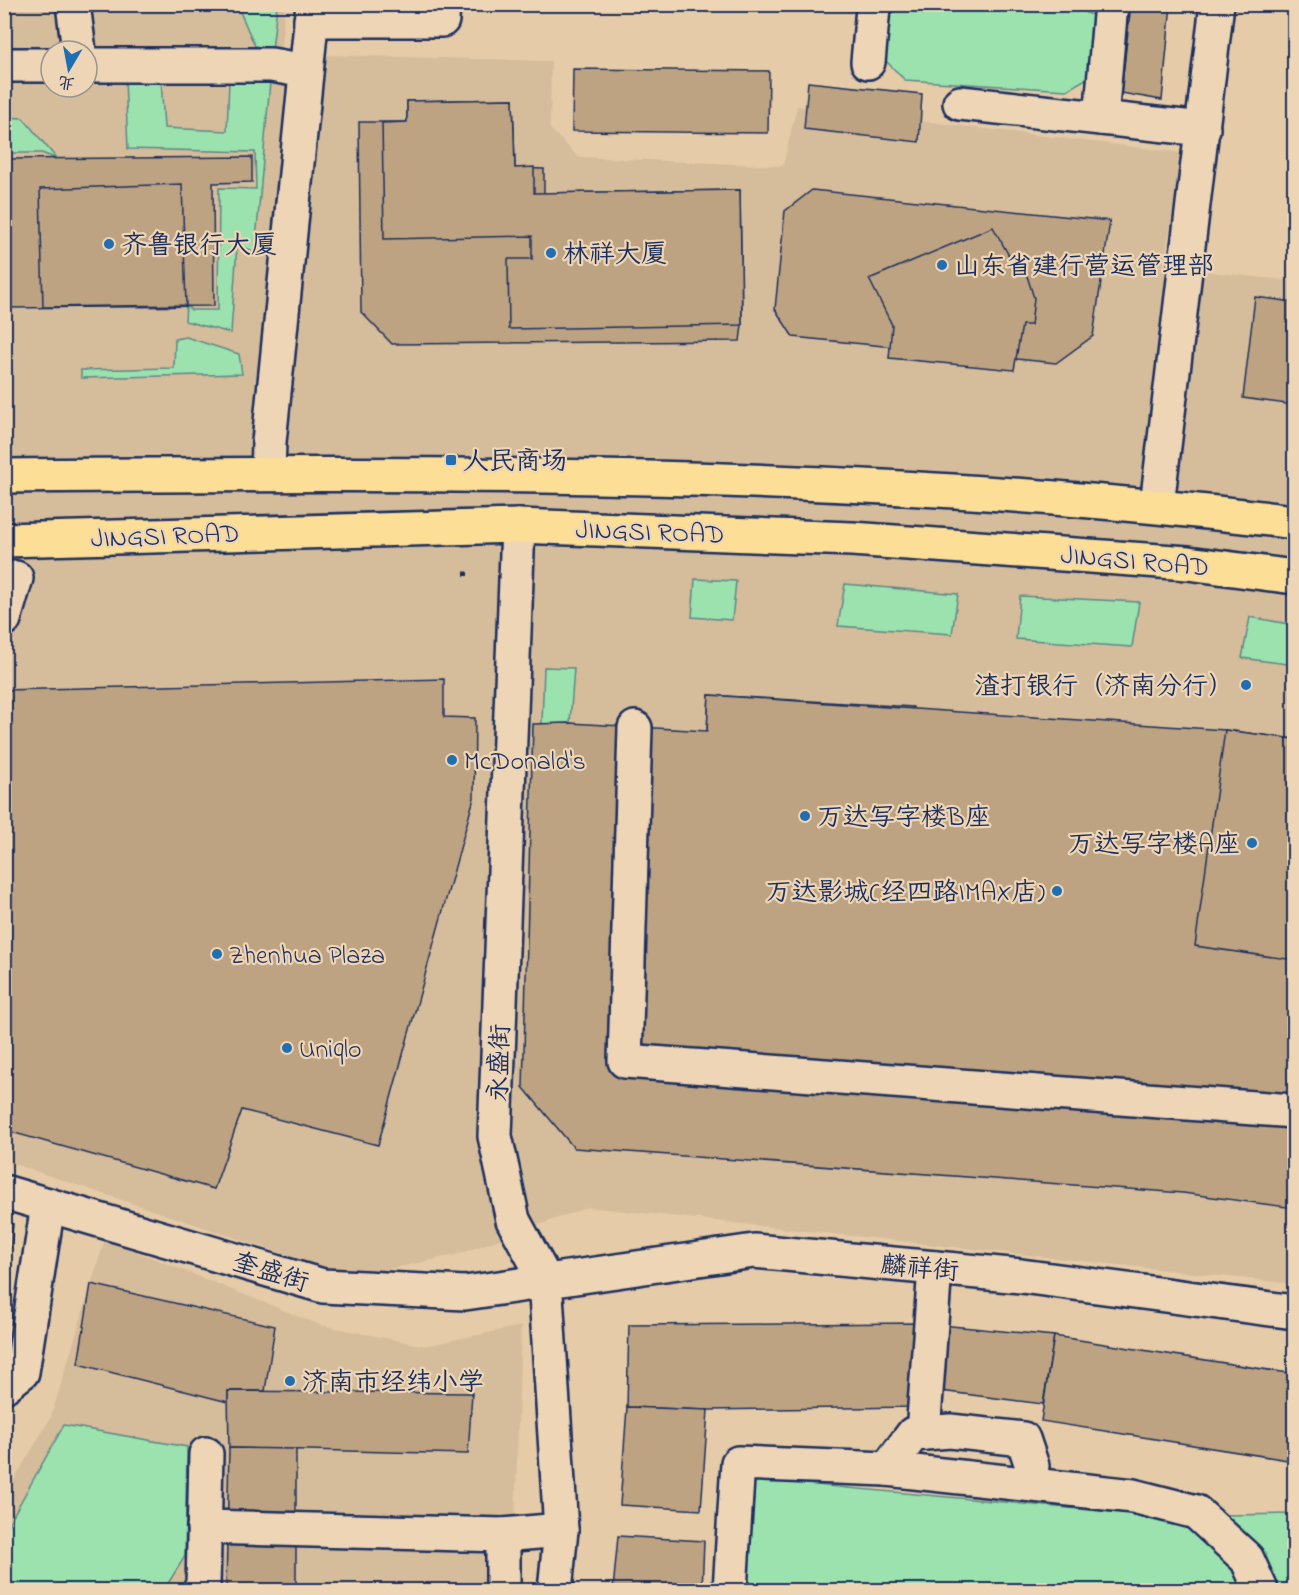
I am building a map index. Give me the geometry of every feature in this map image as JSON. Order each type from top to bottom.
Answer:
[{"type":"main road","name":"JINGSI ROAD","points":[[4,476],[268,474],[777,480],[1157,505],[1294,522]]},
{"type":"main road","name":"JINGSI ROAD","points":[[4,540],[518,526],[864,539],[1188,563],[1294,577]]},
{"type":"street","points":[[74,4],[78,39]]},
{"type":"street","points":[[268,474],[268,442],[312,12],[442,20],[443,4]]},
{"type":"street","points":[[868,62],[873,8],[876,4]]},
{"type":"street","points":[[1101,118],[1111,4]]},
{"type":"street","points":[[1157,505],[1217,4]]},
{"type":"street","points":[[4,65],[39,65]]},
{"type":"street","points":[[99,65],[271,65],[306,71]]},
{"type":"street","points":[[960,103],[1203,129]]},
{"type":"street","name":"永盛街","points":[[518,526],[495,1136],[513,1220],[545,1279],[561,1530],[555,1590]]},
{"type":"street","points":[[4,619],[16,578]]},
{"type":"street","points":[[635,728],[625,1060],[1294,1110]]},
{"type":"street","name":"奎盛街","points":[[4,1192],[323,1287],[465,1293],[545,1279]]},
{"type":"street","points":[[4,1386],[22,1372],[48,1205]]},
{"type":"street","name":"麟祥街","points":[[545,1279],[754,1251],[1021,1276],[1294,1312]]},
{"type":"street","points":[[923,1432],[935,1268]]},
{"type":"street","points":[[887,1469],[913,1434],[950,1431],[1023,1439],[1032,1466]]},
{"type":"street","points":[[200,1590],[203,1587],[206,1455]]},
{"type":"street","points":[[730,1590],[738,1463],[887,1469],[1133,1496],[1196,1512],[1247,1559],[1261,1590]]},
{"type":"street","points":[[204,1527],[503,1535],[561,1530]]},
{"type":"street","points":[[503,1535],[503,1590]]},
{"type":"shaded area","points":[[5,5],[285,5],[280,54],[551,61],[550,129],[578,157],[783,166],[797,106],[1183,153],[1163,267],[1294,281],[1294,1284],[588,1207],[459,1254],[353,1277],[5,1161]]},
{"type":"shaded area","name":"济南市经纬小学","points":[[105,1239],[320,1325],[425,1346],[521,1326],[513,1590],[5,1590],[5,1495],[51,1417]]},
{"type":"green space","points":[[1064,4],[1092,15],[1103,40],[1096,73],[1067,90],[905,80],[886,61],[886,30],[890,16],[901,5]]},
{"type":"green space","points":[[237,5],[277,5],[272,50],[255,46]]},
{"type":"green space","points":[[125,78],[161,79],[164,128],[227,131],[229,81],[270,82],[255,251],[237,246],[231,333],[185,321],[186,305],[191,310],[218,310],[219,188],[256,189],[255,152],[128,149]]},
{"type":"green space","points":[[5,117],[23,118],[57,159],[42,153],[5,153]]},
{"type":"green space","points":[[186,337],[239,354],[242,374],[81,378],[81,370],[174,368],[175,339]]},
{"type":"green space","points":[[695,579],[736,581],[732,620],[692,617]]},
{"type":"green space","points":[[845,584],[958,594],[952,634],[838,626]]},
{"type":"green space","points":[[1020,596],[1139,602],[1132,647],[1016,639]]},
{"type":"green space","points":[[1250,617],[1294,625],[1294,665],[1242,658]]},
{"type":"green space","points":[[544,667],[574,668],[570,723],[542,724]]},
{"type":"green space","points":[[64,1425],[187,1447],[185,1556],[164,1590],[5,1590],[5,1530]]},
{"type":"green space","points":[[749,1479],[1156,1516],[1294,1514],[1294,1590],[744,1590]]},
{"type":"building","points":[[1131,4],[1171,4],[1162,100],[1121,93]]},
{"type":"building","points":[[573,69],[769,71],[768,133],[572,131]]},
{"type":"building","points":[[808,82],[922,94],[919,142],[804,129]]},
{"type":"building","name":"林祥大厦","points":[[513,99],[515,168],[544,169],[544,193],[740,190],[742,325],[740,341],[392,344],[361,312],[359,122],[407,122],[407,101]]},
{"type":"building","name":"林祥大厦","points":[[513,99],[515,168],[534,167],[534,193],[740,190],[742,325],[509,329],[508,259],[532,259],[532,236],[384,239],[382,123],[407,122],[407,101]]},
{"type":"building","name":"齐鲁银行大厦","points":[[252,157],[252,182],[213,183],[214,306],[4,308],[4,159]]},
{"type":"building","points":[[182,184],[186,305],[43,307],[40,189]]},
{"type":"building","name":"山东省建行营运管理部","points":[[812,190],[1110,221],[1093,336],[1056,363],[793,337],[775,309],[785,211]]},
{"type":"building","points":[[993,227],[1012,261],[1022,260],[1034,298],[1031,325],[1022,325],[1014,370],[889,358],[892,325],[869,279]]},
{"type":"building","points":[[1255,297],[1294,302],[1294,405],[1243,398]]},
{"type":"building","name":"Zhenhua Plaza","points":[[444,679],[444,717],[475,718],[474,798],[378,1145],[242,1110],[214,1189],[4,1130],[4,690]]},
{"type":"building","name":"万达写字楼B座","points":[[709,695],[913,707],[902,913],[698,901]]},
{"type":"building","points":[[709,695],[1225,730],[1294,739],[1294,1208],[1183,1193],[574,1148],[523,1087],[533,724],[570,723],[707,731]]},
{"type":"building","name":"万达写字楼A座","points":[[1225,730],[1294,739],[1294,960],[1195,946]]},
{"type":"building","points":[[4,1223],[13,1224],[4,1315]]},
{"type":"building","points":[[91,1284],[275,1326],[265,1391],[228,1391],[228,1402],[78,1364]]},
{"type":"building","points":[[921,1323],[914,1407],[708,1410],[627,1407],[629,1325]]},
{"type":"building","points":[[921,1323],[1054,1336],[1043,1404],[917,1388]]},
{"type":"building","points":[[1054,1336],[1294,1374],[1294,1461],[1041,1421]]},
{"type":"building","points":[[228,1391],[472,1393],[468,1454],[229,1448]]},
{"type":"building","points":[[627,1407],[708,1410],[701,1510],[620,1505]]},
{"type":"building","points":[[229,1448],[296,1449],[296,1590],[226,1590]]},
{"type":"building","points":[[618,1536],[704,1541],[702,1590],[613,1590]]},
{"type":"place","name":"齐鲁银行大厦","points":[[109,244]]},
{"type":"place","name":"林祥大厦","points":[[551,253]]},
{"type":"place","name":"山东省建行营运管理部","points":[[942,265]]},
{"type":"place","name":"人民商场","points":[[451,460]]},
{"type":"place","name":"渣打银行（济南分行）","points":[[1246,685]]},
{"type":"place","name":"McDonald's","points":[[452,760]]},
{"type":"place","name":"万达写字楼B座","points":[[805,816]]},
{"type":"place","name":"万达写字楼A座","points":[[1252,843]]},
{"type":"place","name":"万达影城(经四路IMAX店)","points":[[1057,891]]},
{"type":"place","name":"Zhenhua Plaza","points":[[217,954]]},
{"type":"place","name":"Uniqlo","points":[[287,1048]]},
{"type":"place","name":"济南市经纬小学","points":[[290,1381]]}]
